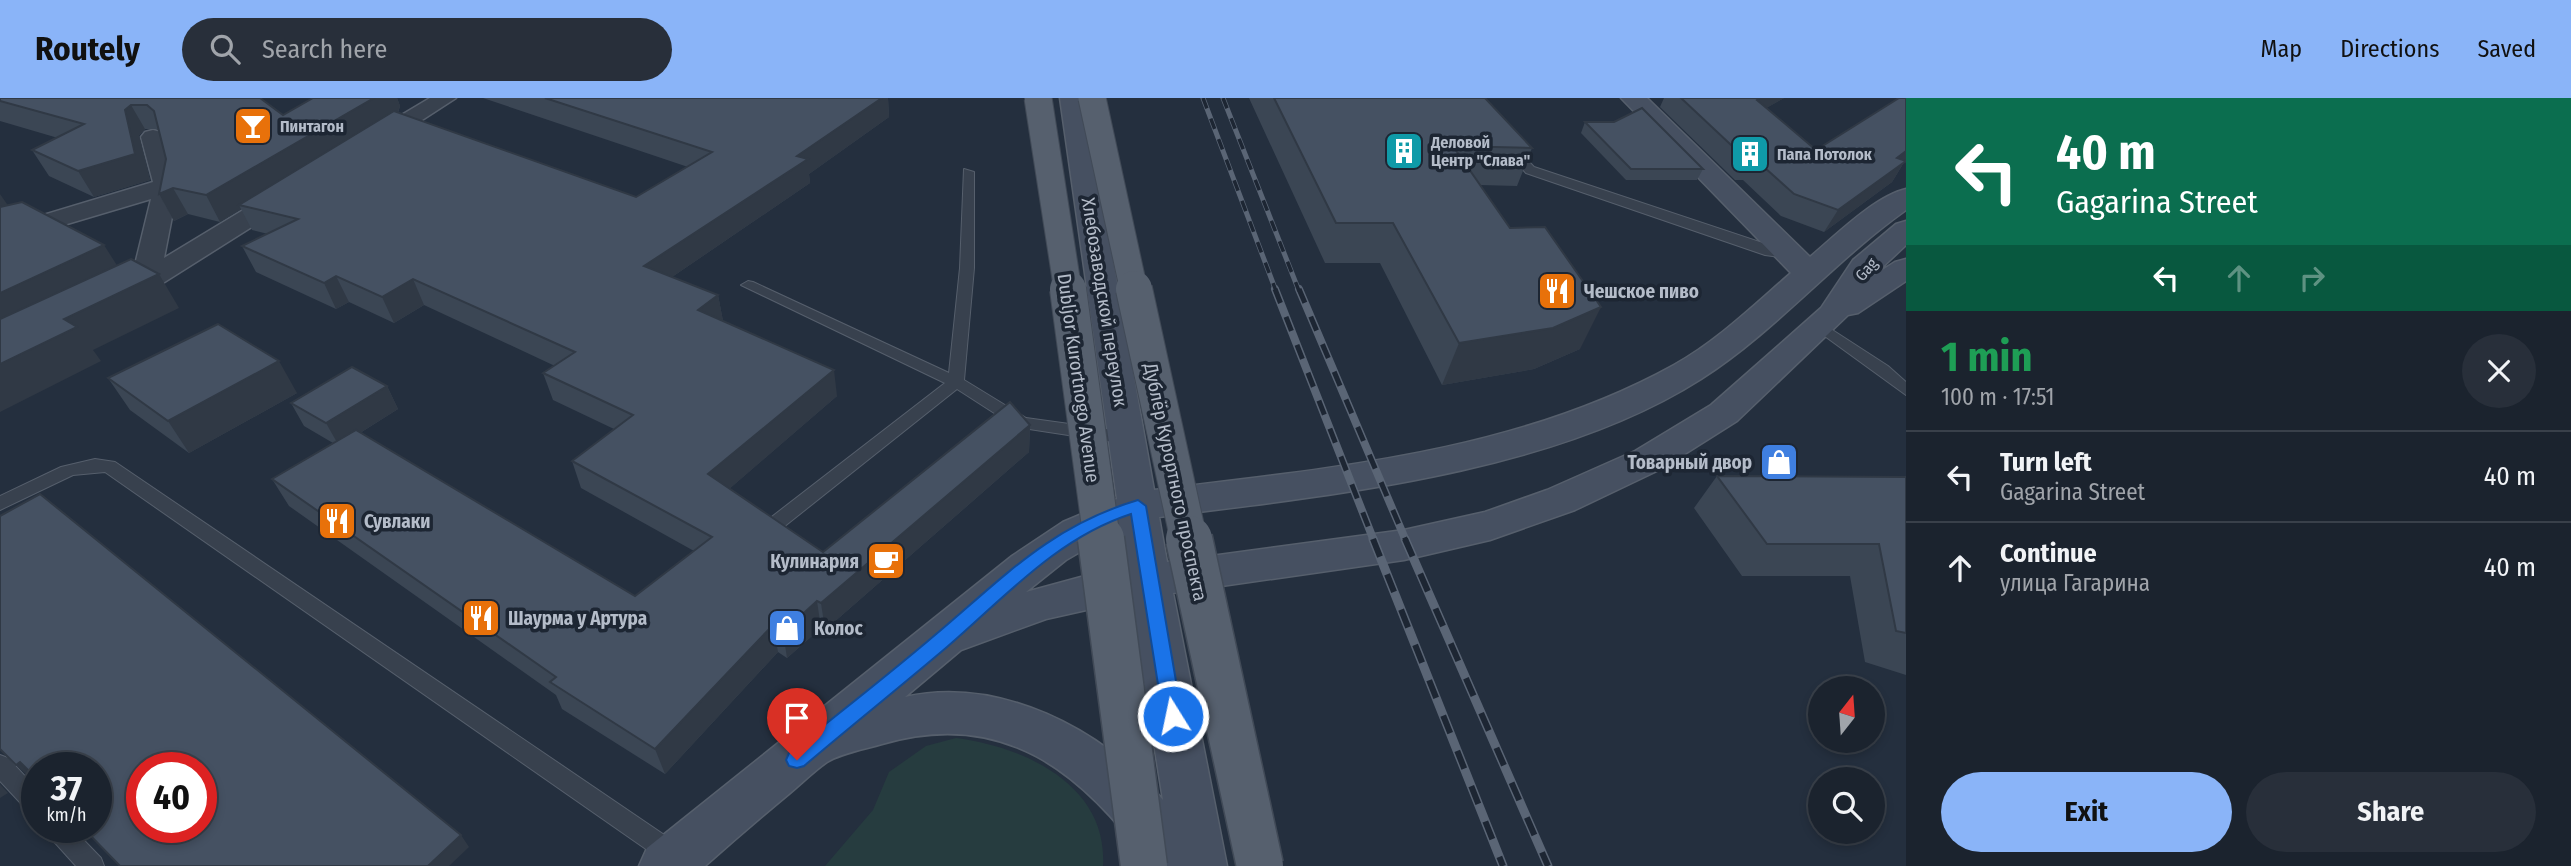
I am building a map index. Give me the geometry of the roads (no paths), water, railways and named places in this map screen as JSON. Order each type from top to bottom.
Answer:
[{"type":"main road","name":"Dubljor Kurortnogo Avenue","points":[[1038,98],[1074,337],[1144,866]]},
{"type":"main road","name":"Хлебозаводской переулок","points":[[1072,98],[1149,579],[1200,866]]},
{"type":"main road","name":"Дублёр Курортного проспекта","points":[[1092,98],[1259,866]]},
{"type":"main road","points":[[1633,98],[1799,264]]},
{"type":"main road","points":[[671,861],[942,641],[1021,570],[1070,534],[1106,516],[1138,506],[1375,475],[1450,461],[1578,422],[1688,372],[1762,316],[1799,264],[1906,197]]},
{"type":"main road","name":"Gag","points":[[1826,320],[1864,267],[1906,230]]},
{"type":"main road","points":[[942,641],[1037,605],[1092,590],[1149,579],[1404,545],[1490,525],[1561,500],[1648,460],[1724,413],[1826,320],[1906,268]]},
{"type":"main road","points":[[817,743],[913,716],[958,713],[1013,723],[1068,746],[1119,789],[1182,866]]},
{"type":"street","points":[[351,155],[445,98]]},
{"type":"street","points":[[145,282],[166,186],[153,137]]},
{"type":"street","points":[[97,306],[145,282],[304,183]]},
{"type":"street","points":[[0,236],[166,186]]},
{"type":"lane","points":[[1503,139],[1530,170],[1799,264]]},
{"type":"lane","points":[[775,524],[956,382],[967,268],[968,172]]},
{"type":"lane","points":[[748,285],[956,382],[1022,424],[1128,438]]},
{"type":"lane","points":[[1826,320],[1906,390]]},
{"type":"lane","points":[[0,504],[73,468],[96,464],[109,466],[671,861]]},
{"type":"lane","points":[[0,765],[21,788]]},
{"type":"lane","points":[[71,843],[92,866]]},
{"type":"railway","points":[[1203,98],[1276,291]]},
{"type":"railway","points":[[1223,98],[1299,291]]},
{"type":"railway","points":[[1275,289],[1374,541]]},
{"type":"railway","points":[[1299,289],[1406,541]]},
{"type":"railway","points":[[1373,539],[1503,866]]},
{"type":"railway","points":[[1405,539],[1548,866]]},
{"type":"place","name":"Пинтагон","points":[[253,126]]},
{"type":"place","name":"Деловой Центр \"Слава\"","points":[[1404,151]]},
{"type":"place","name":"Папа Потолок","points":[[1750,154]]},
{"type":"place","name":"Чешское пиво","points":[[1557,291]]},
{"type":"place","name":"Товарный двор","points":[[1779,462]]},
{"type":"place","name":"Сувлаки","points":[[337,521]]},
{"type":"place","name":"Кулинария","points":[[886,561]]},
{"type":"place","name":"Шаурма у Артура","points":[[481,618]]},
{"type":"place","name":"Колос","points":[[787,628]]}]
